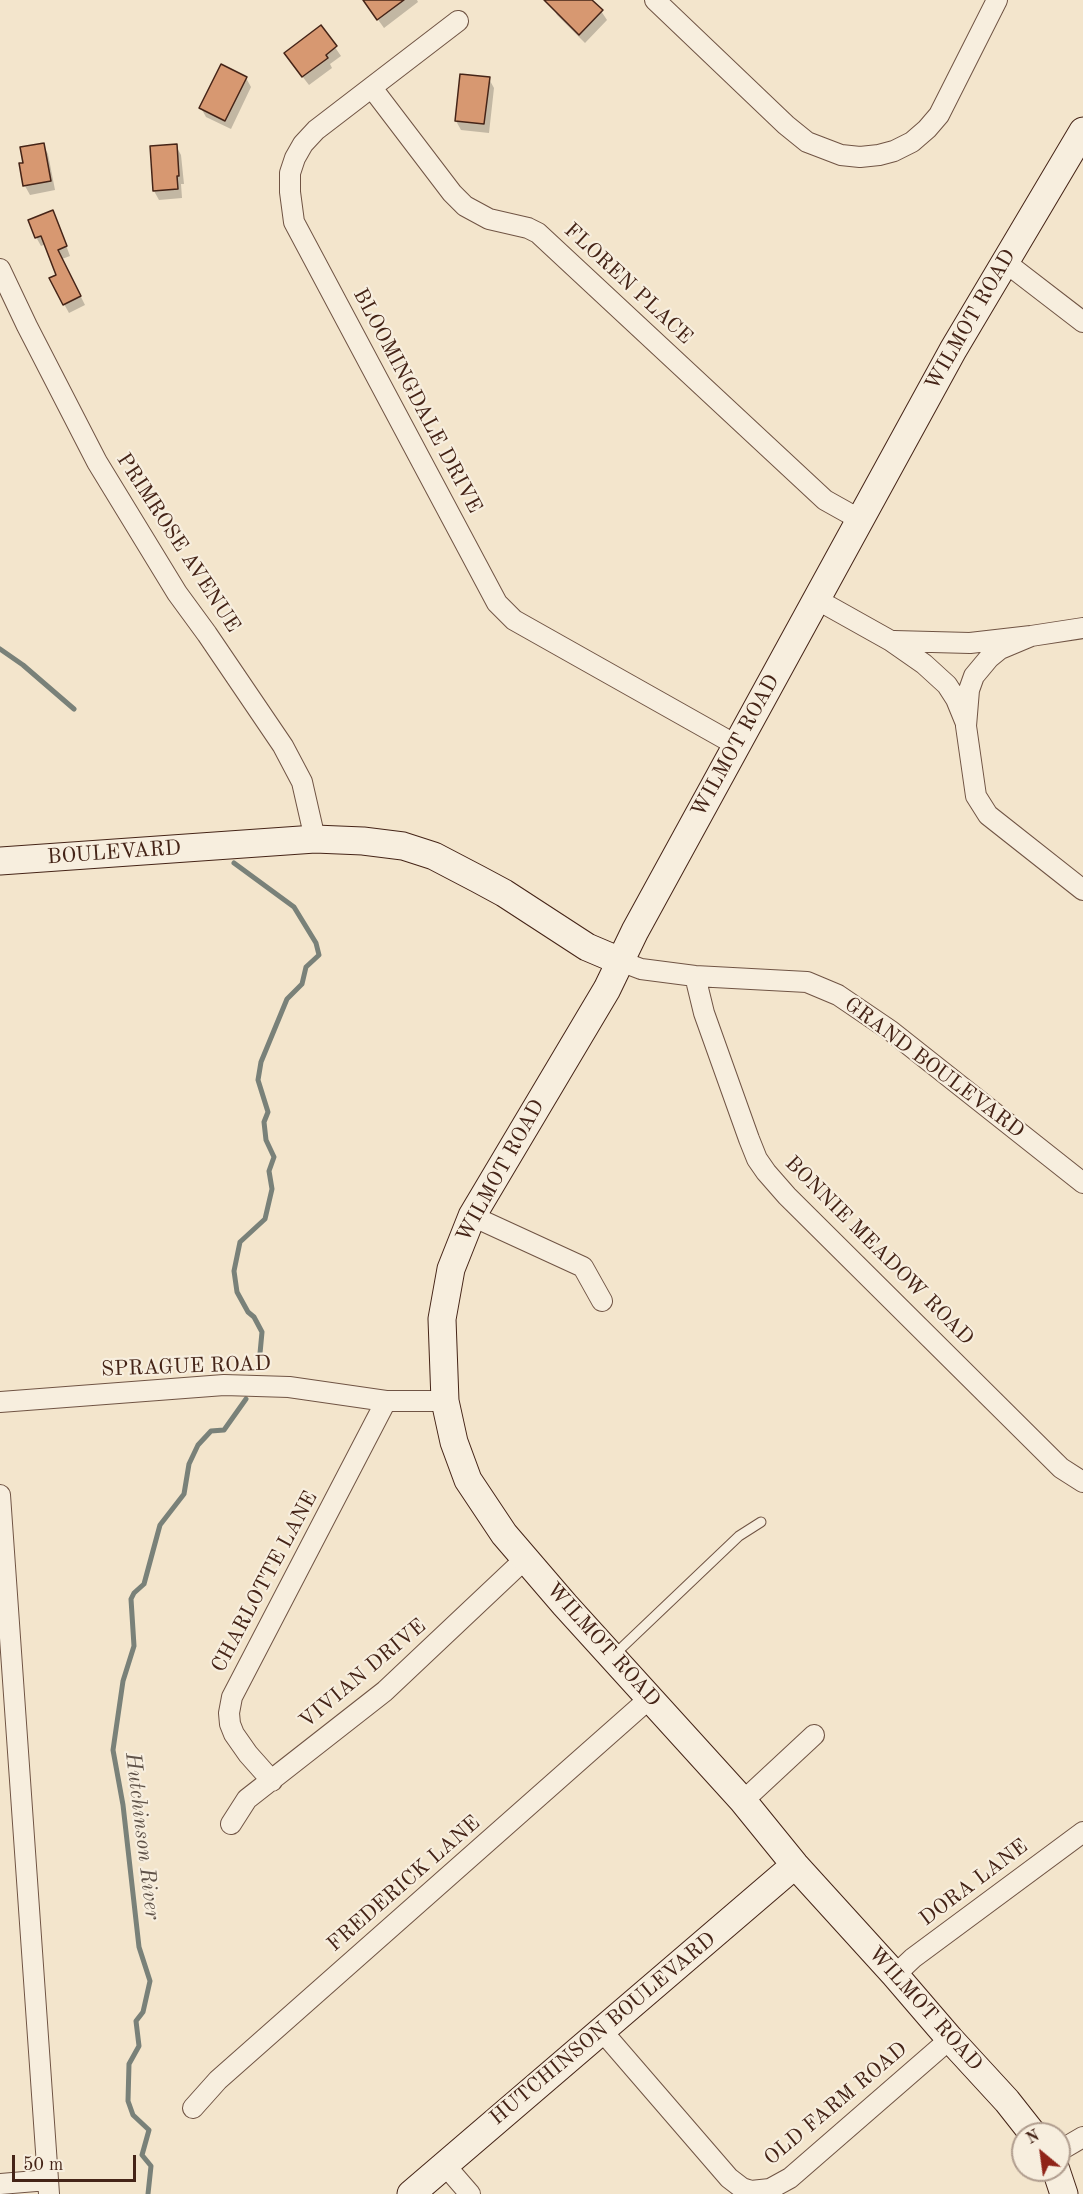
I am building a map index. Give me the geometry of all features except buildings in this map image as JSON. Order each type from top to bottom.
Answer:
[{"type":"street","points":[[655,0],[786,125],[807,142],[841,155],[860,157],[894,151],[912,142],[927,129],[939,115],[997,0]]},
{"type":"street","name":"BLOOMINGDALE DRIVE","points":[[458,21],[316,130],[303,144],[290,173],[294,222],[497,603],[514,620],[736,745]]},
{"type":"street","name":"FLOREN PLACE","points":[[372,88],[452,193],[465,206],[489,219],[528,228],[538,233],[825,500],[859,519]]},
{"type":"street","name":"WILMOT ROAD","points":[[1024,2122],[795,1865],[743,1801],[504,1533],[468,1480],[454,1442],[445,1401],[442,1341],[445,1296],[454,1260],[472,1216],[607,989],[859,519],[953,350],[1083,131]]},
{"type":"street","points":[[1005,262],[1083,322]]},
{"type":"street","name":"PRIMROSE AVENUE","points":[[0,269],[97,462],[177,593],[283,746],[302,782],[315,839]]},
{"type":"street","points":[[816,599],[891,641],[924,664],[946,685],[956,699],[966,726]]},
{"type":"street","points":[[891,641],[970,643],[1083,628]]},
{"type":"street","points":[[1032,636],[1000,649],[979,669],[969,690],[966,726],[974,786],[981,806],[988,815],[1083,890]]},
{"type":"street","name":"GRAND BOULEVARD","points":[[229,845],[315,839],[393,845],[434,856],[504,893],[587,947],[641,969],[695,976],[807,982],[838,995],[891,1031],[1083,1182]]},
{"type":"street","name":"BOULEVARD","points":[[0,861],[229,845]]},
{"type":"street","name":"BONNIE MEADOW ROAD","points":[[695,976],[704,1013],[749,1139],[757,1159],[766,1172],[787,1196],[1061,1468],[1083,1482]]},
{"type":"street","points":[[472,1216],[583,1267],[602,1301]]},
{"type":"street","name":"SPRAGUE ROAD","points":[[0,1402],[224,1385],[289,1387],[386,1401],[445,1401]]},
{"type":"street","name":"CHARLOTTE LANE","points":[[272,1781],[234,1734],[229,1713],[232,1697],[386,1401]]},
{"type":"street","points":[[0,1495],[49,2187],[0,2184]]},
{"type":"street","name":"VIVIAN DRIVE","points":[[231,1824],[247,1799],[385,1690],[525,1559]]},
{"type":"street","name":"FREDERICK LANE","points":[[193,2108],[218,2080],[650,1698]]},
{"type":"street","points":[[743,1801],[814,1735]]},
{"type":"street","name":"DORA LANE","points":[[895,1975],[913,1958],[1083,1832]]},
{"type":"street","name":"HUTCHINSON BOULEVARD","points":[[411,2194],[795,1865]]},
{"type":"street","name":"OLD FARM ROAD","points":[[602,2031],[729,2178],[742,2188],[751,2191],[779,2186],[790,2178],[950,2039]]},
{"type":"street","points":[[444,2164],[470,2194]]},
{"type":"lane","points":[[612,1656],[739,1536],[761,1522]]},
{"type":"waterway","name":"Hutchinson River","points":[[0,649],[23,665],[74,709]]},
{"type":"waterway","name":"Hutchinson River","points":[[234,863],[294,907],[316,943],[319,955],[306,967],[302,984],[287,999],[261,1062],[258,1080],[268,1112],[264,1122],[266,1140],[274,1157],[269,1171],[272,1189],[265,1219],[240,1242],[234,1271],[237,1292],[262,1332],[259,1364]]},
{"type":"waterway","name":"Hutchinson River","points":[[148,2194],[151,2166],[142,2155],[149,2130],[133,2115],[128,2101],[129,2064],[139,2046],[136,2021],[143,2012],[150,1981],[139,1947],[123,1805],[113,1750],[123,1681],[134,1646],[131,1599],[144,1584],[160,1525],[184,1494],[189,1464],[198,1445],[211,1431],[224,1430],[246,1399]]}]
